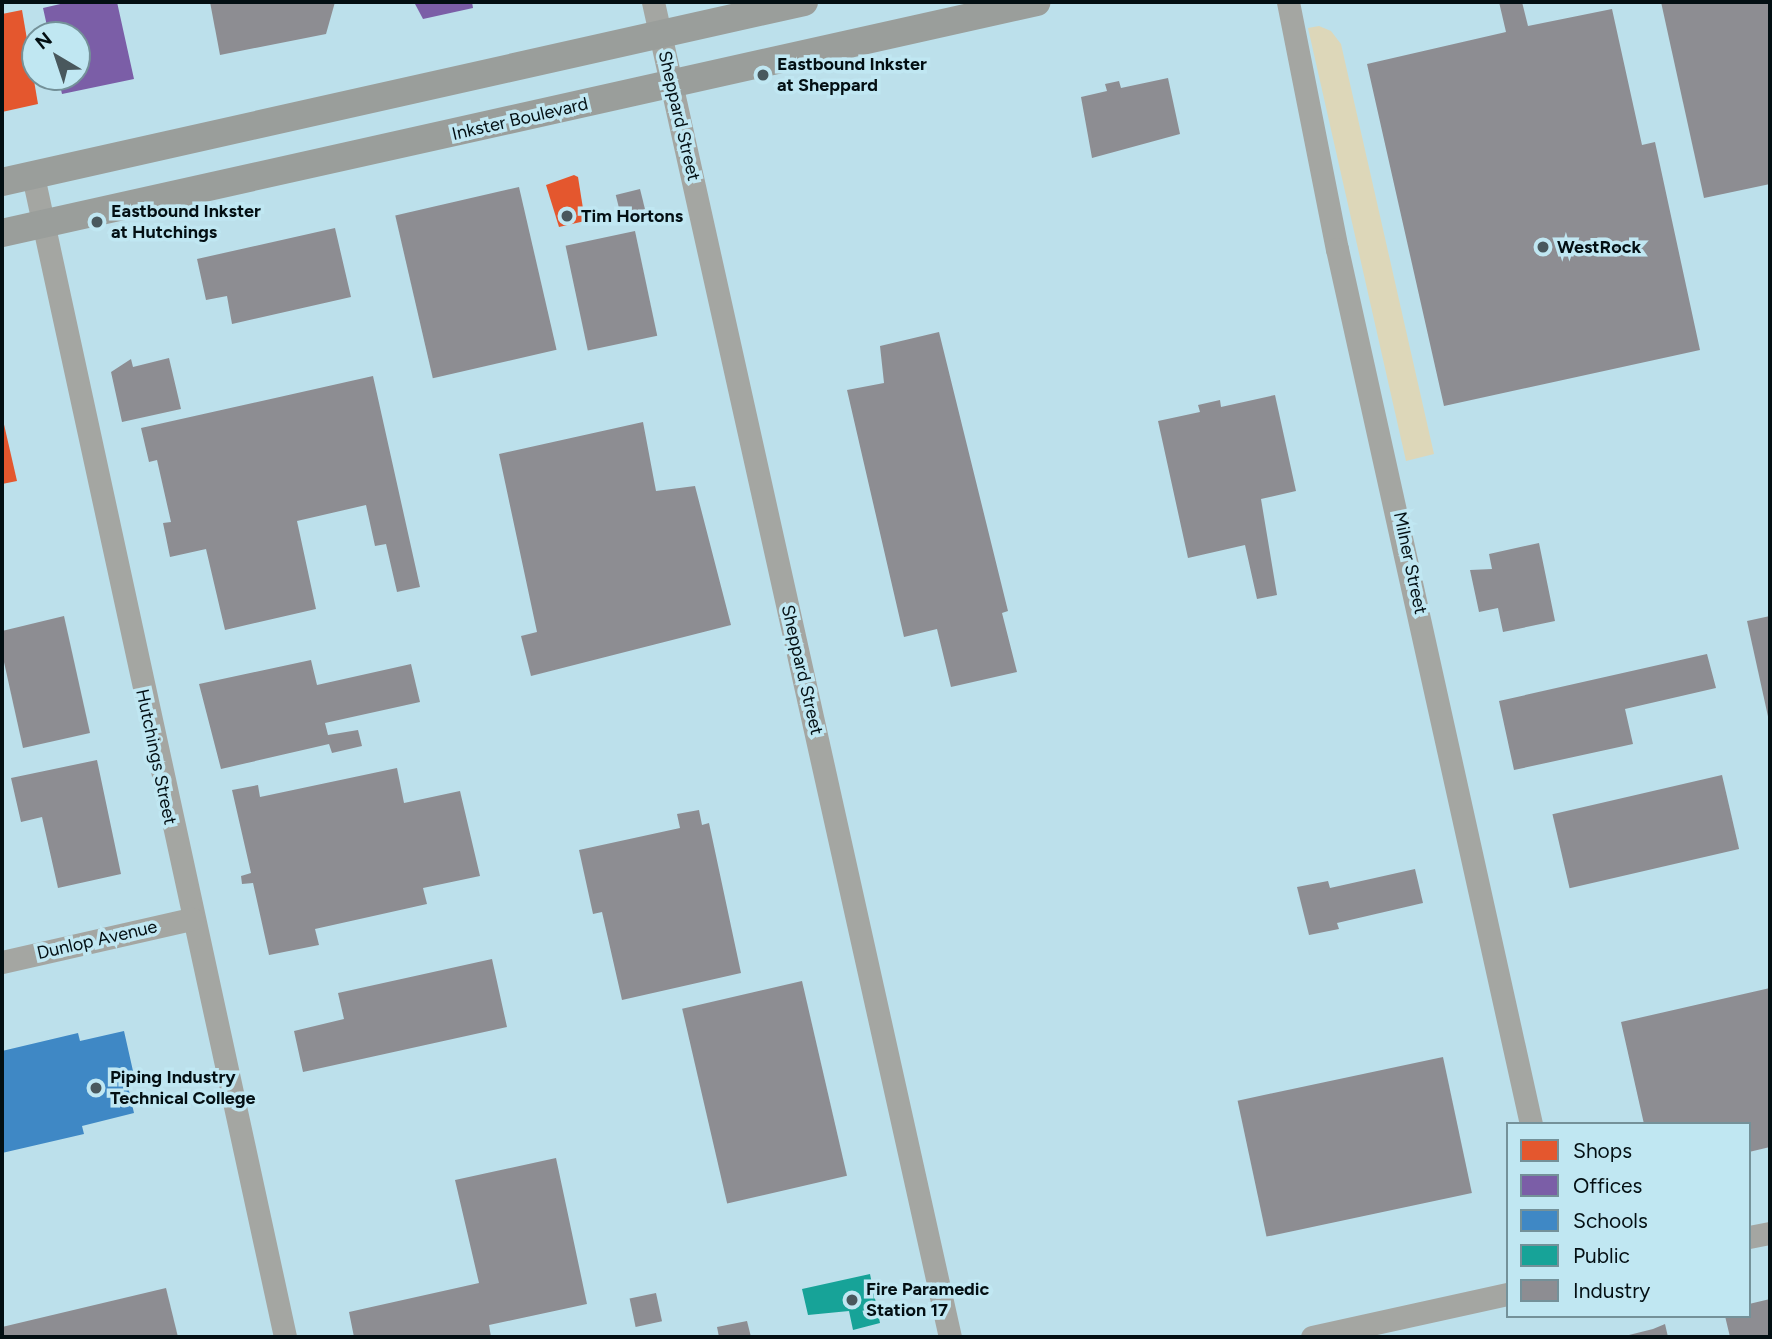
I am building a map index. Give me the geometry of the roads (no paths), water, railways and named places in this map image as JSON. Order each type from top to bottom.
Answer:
[{"type":"main road","points":[[2,182],[804,2]]},
{"type":"main road","name":"Inkster Boulevard","points":[[2,233],[1037,2]]},
{"type":"street","name":"Sheppard Street","points":[[653,2],[950,1337]]},
{"type":"street","name":"Milner Street","points":[[1288,2],[1337,248],[1531,1122]]},
{"type":"street","name":"Hutchings Street","points":[[33,176],[192,919],[285,1337]]},
{"type":"street","name":"Dunlop Avenue","points":[[2,962],[192,919]]},
{"type":"street","points":[[1751,1237],[1770,1233]]},
{"type":"street","points":[[1312,1337],[1506,1294]]},
{"type":"place","name":"Eastbound Inkster at Sheppard","points":[[763,75]]},
{"type":"place","name":"Tim Hortons","points":[[567,216]]},
{"type":"place","name":"Eastbound Inkster at Hutchings","points":[[97,222]]},
{"type":"place","name":"WestRock","points":[[1543,247]]},
{"type":"place","name":"Piping Industry Technical College","points":[[96,1088]]},
{"type":"place","name":"Fire Paramedic Station 17","points":[[852,1300]]}]
